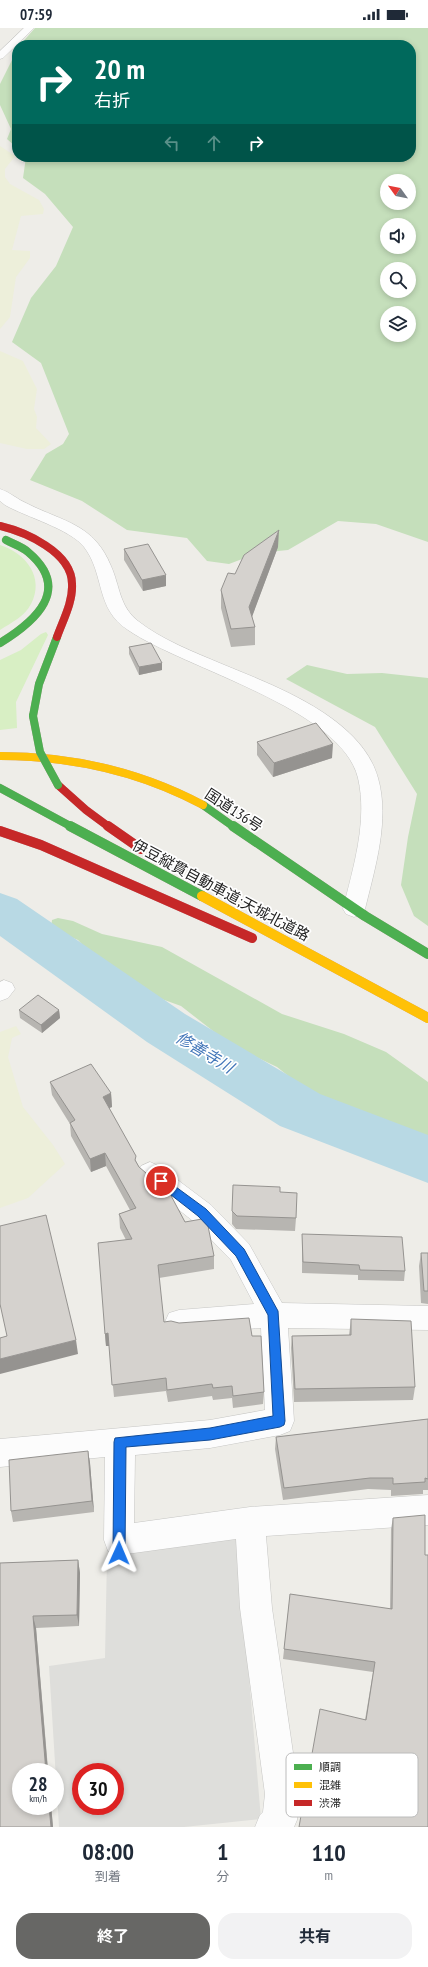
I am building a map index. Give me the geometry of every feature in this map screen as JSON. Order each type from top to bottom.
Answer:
[{"type":"highway","points":[[0,526],[24,533],[50,548],[67,567],[72,578],[70,602],[39,684],[33,716],[38,750],[45,767],[58,785],[103,823],[151,855]]},
{"type":"highway","points":[[0,538],[30,552],[46,573],[49,585],[48,596],[44,608],[36,619],[23,630],[0,643]]},
{"type":"highway","name":"国道136号","points":[[0,756],[59,759],[93,765],[123,772],[175,790],[227,821],[354,909],[428,954]]},
{"type":"highway","name":"伊豆縦貫自動車道;天城北道路","points":[[0,788],[428,1018]]},
{"type":"highway","points":[[0,831],[49,848],[258,941]]},
{"type":"highway","points":[[219,894],[322,953],[365,983]]},
{"type":"highway","points":[[294,957],[418,1012]]},
{"type":"street","points":[[17,40],[29,28]]},
{"type":"street","points":[[0,56],[12,44]]},
{"type":"street","points":[[0,494],[9,502],[61,524],[91,544],[105,569],[114,608],[119,615],[133,627],[166,646],[301,707],[330,725],[350,743],[360,757],[368,777],[371,811],[366,856],[354,909]]},
{"type":"street","points":[[0,1453],[210,1434],[280,1421],[274,1315],[240,1252],[202,1213],[150,1172]]},
{"type":"street","points":[[178,1322],[274,1315],[428,1318]]},
{"type":"street","points":[[120,1442],[119,1547],[250,1522],[428,1510]]},
{"type":"street","points":[[250,1522],[256,1608],[282,1794],[280,1820],[272,1827]]},
{"type":"green space","points":[[35,28],[428,28],[428,542],[376,524],[338,521],[288,550],[258,553],[229,564],[207,561],[187,538],[127,530],[82,501],[30,480],[46,454],[63,444],[69,434],[41,363],[12,342],[31,298],[56,266],[73,227],[45,194],[23,178],[25,162],[416,162],[416,40],[24,40]]},
{"type":"green space","points":[[12,60],[12,144],[7,139],[11,129],[0,105],[0,84]]},
{"type":"green space","points":[[0,146],[12,154],[12,160],[5,169],[5,177],[10,184],[39,200],[44,209],[43,214],[21,216],[12,250],[30,251],[30,258],[16,277],[10,317],[0,329]]},
{"type":"green space","points":[[0,351],[23,361],[37,389],[34,409],[37,417],[36,428],[51,444],[44,449],[27,449],[0,443]]},
{"type":"green space","points":[[0,545],[18,554],[25,560],[34,576],[36,585],[35,594],[31,604],[25,612],[0,630]]},
{"type":"green space","points":[[46,632],[48,635],[16,702],[17,728],[0,730],[0,660],[21,650],[41,634]]},
{"type":"green space","points":[[307,665],[347,674],[382,673],[428,678],[428,926],[414,916],[401,885],[408,837],[417,794],[375,727],[286,679]]},
{"type":"green space","points":[[58,918],[73,921],[102,934],[162,947],[282,1014],[344,1034],[386,1052],[428,1082],[428,1144],[331,1110],[277,1067],[231,1045],[181,1006],[145,993],[112,977],[78,940],[51,929],[52,920]]},
{"type":"green space","points":[[16,1026],[21,1034],[12,1038],[8,1057],[23,1107],[53,1145],[65,1164],[28,1198],[0,1208],[0,1032]]},
{"type":"shaded area","points":[[237,1535],[261,1819],[184,1827],[59,1827],[58,1815],[64,1815],[64,1763],[55,1763],[49,1666],[105,1658],[107,1555]]},
{"type":"building","points":[[279,530],[249,607],[255,627],[231,629],[221,590],[228,573],[235,574],[244,555]]},
{"type":"building","points":[[148,544],[166,575],[142,580],[124,549]]},
{"type":"building","points":[[151,643],[162,663],[139,667],[129,647]]},
{"type":"building","points":[[316,723],[333,744],[274,763],[257,742]]},
{"type":"building","points":[[38,995],[59,1010],[41,1025],[19,1010]]},
{"type":"building","points":[[91,1064],[111,1093],[103,1097],[136,1156],[135,1160],[139,1167],[146,1173],[149,1179],[152,1178],[168,1190],[185,1222],[202,1219],[208,1226],[214,1256],[158,1265],[164,1322],[171,1321],[179,1323],[249,1318],[252,1336],[261,1336],[264,1392],[233,1396],[232,1386],[213,1388],[212,1384],[167,1390],[166,1378],[112,1385],[108,1333],[105,1334],[98,1243],[132,1239],[119,1214],[136,1208],[105,1153],[90,1159],[70,1123],[75,1120],[50,1082]]},
{"type":"building","points":[[233,1185],[280,1187],[280,1192],[297,1193],[296,1218],[237,1216],[232,1211]]},
{"type":"building","points":[[46,1215],[76,1340],[0,1359],[0,1338],[7,1336],[0,1304],[0,1226]]},
{"type":"building","points":[[302,1234],[402,1237],[405,1271],[360,1270],[359,1265],[303,1262]]},
{"type":"building","points":[[421,1253],[428,1253],[428,1291],[424,1291]]},
{"type":"building","points":[[351,1319],[411,1321],[415,1387],[295,1389],[292,1336],[351,1335]]},
{"type":"building","points":[[428,1419],[428,1479],[425,1478],[425,1482],[393,1484],[393,1478],[370,1478],[284,1488],[276,1437]]},
{"type":"building","points":[[88,1451],[92,1501],[11,1511],[9,1460]]},
{"type":"building","points":[[425,1515],[425,1555],[428,1555],[428,1827],[299,1827],[301,1817],[418,1817],[418,1753],[312,1753],[320,1709],[366,1720],[375,1662],[284,1649],[290,1594],[392,1609],[393,1518]]},
{"type":"building","points":[[78,1560],[77,1615],[33,1616],[45,1763],[12,1763],[12,1815],[50,1815],[51,1827],[0,1827],[0,1563]]},
{"type":"waterway","name":"修善寺川","points":[[0,911],[166,1028],[300,1110],[428,1159]]},
{"type":"traffic: fast","points":[[0,643],[14,635],[37,615],[45,604],[49,591],[48,579],[41,565],[26,550],[6,540]]},
{"type":"traffic: fast","points":[[33,716],[39,684],[57,637]]},
{"type":"traffic: fast","points":[[33,716],[40,752],[58,785]]},
{"type":"traffic: fast","points":[[0,788],[202,896]]},
{"type":"traffic: fast","points":[[203,805],[365,916],[428,954]]},
{"type":"traffic: slow","points":[[0,756],[52,758],[78,761],[105,767],[157,783],[181,793],[203,805]]},
{"type":"traffic: slow","points":[[202,896],[428,1018]]},
{"type":"traffic: jam","points":[[0,526],[24,533],[45,545],[70,571],[72,578],[72,592],[68,608],[57,637]]},
{"type":"traffic: jam","points":[[58,785],[86,810],[141,849]]},
{"type":"traffic: jam","points":[[0,831],[41,845],[252,938]]},
{"type":"route","points":[[119,1553],[120,1442],[210,1434],[280,1421],[274,1315],[240,1252],[202,1213],[161,1181]]}]
